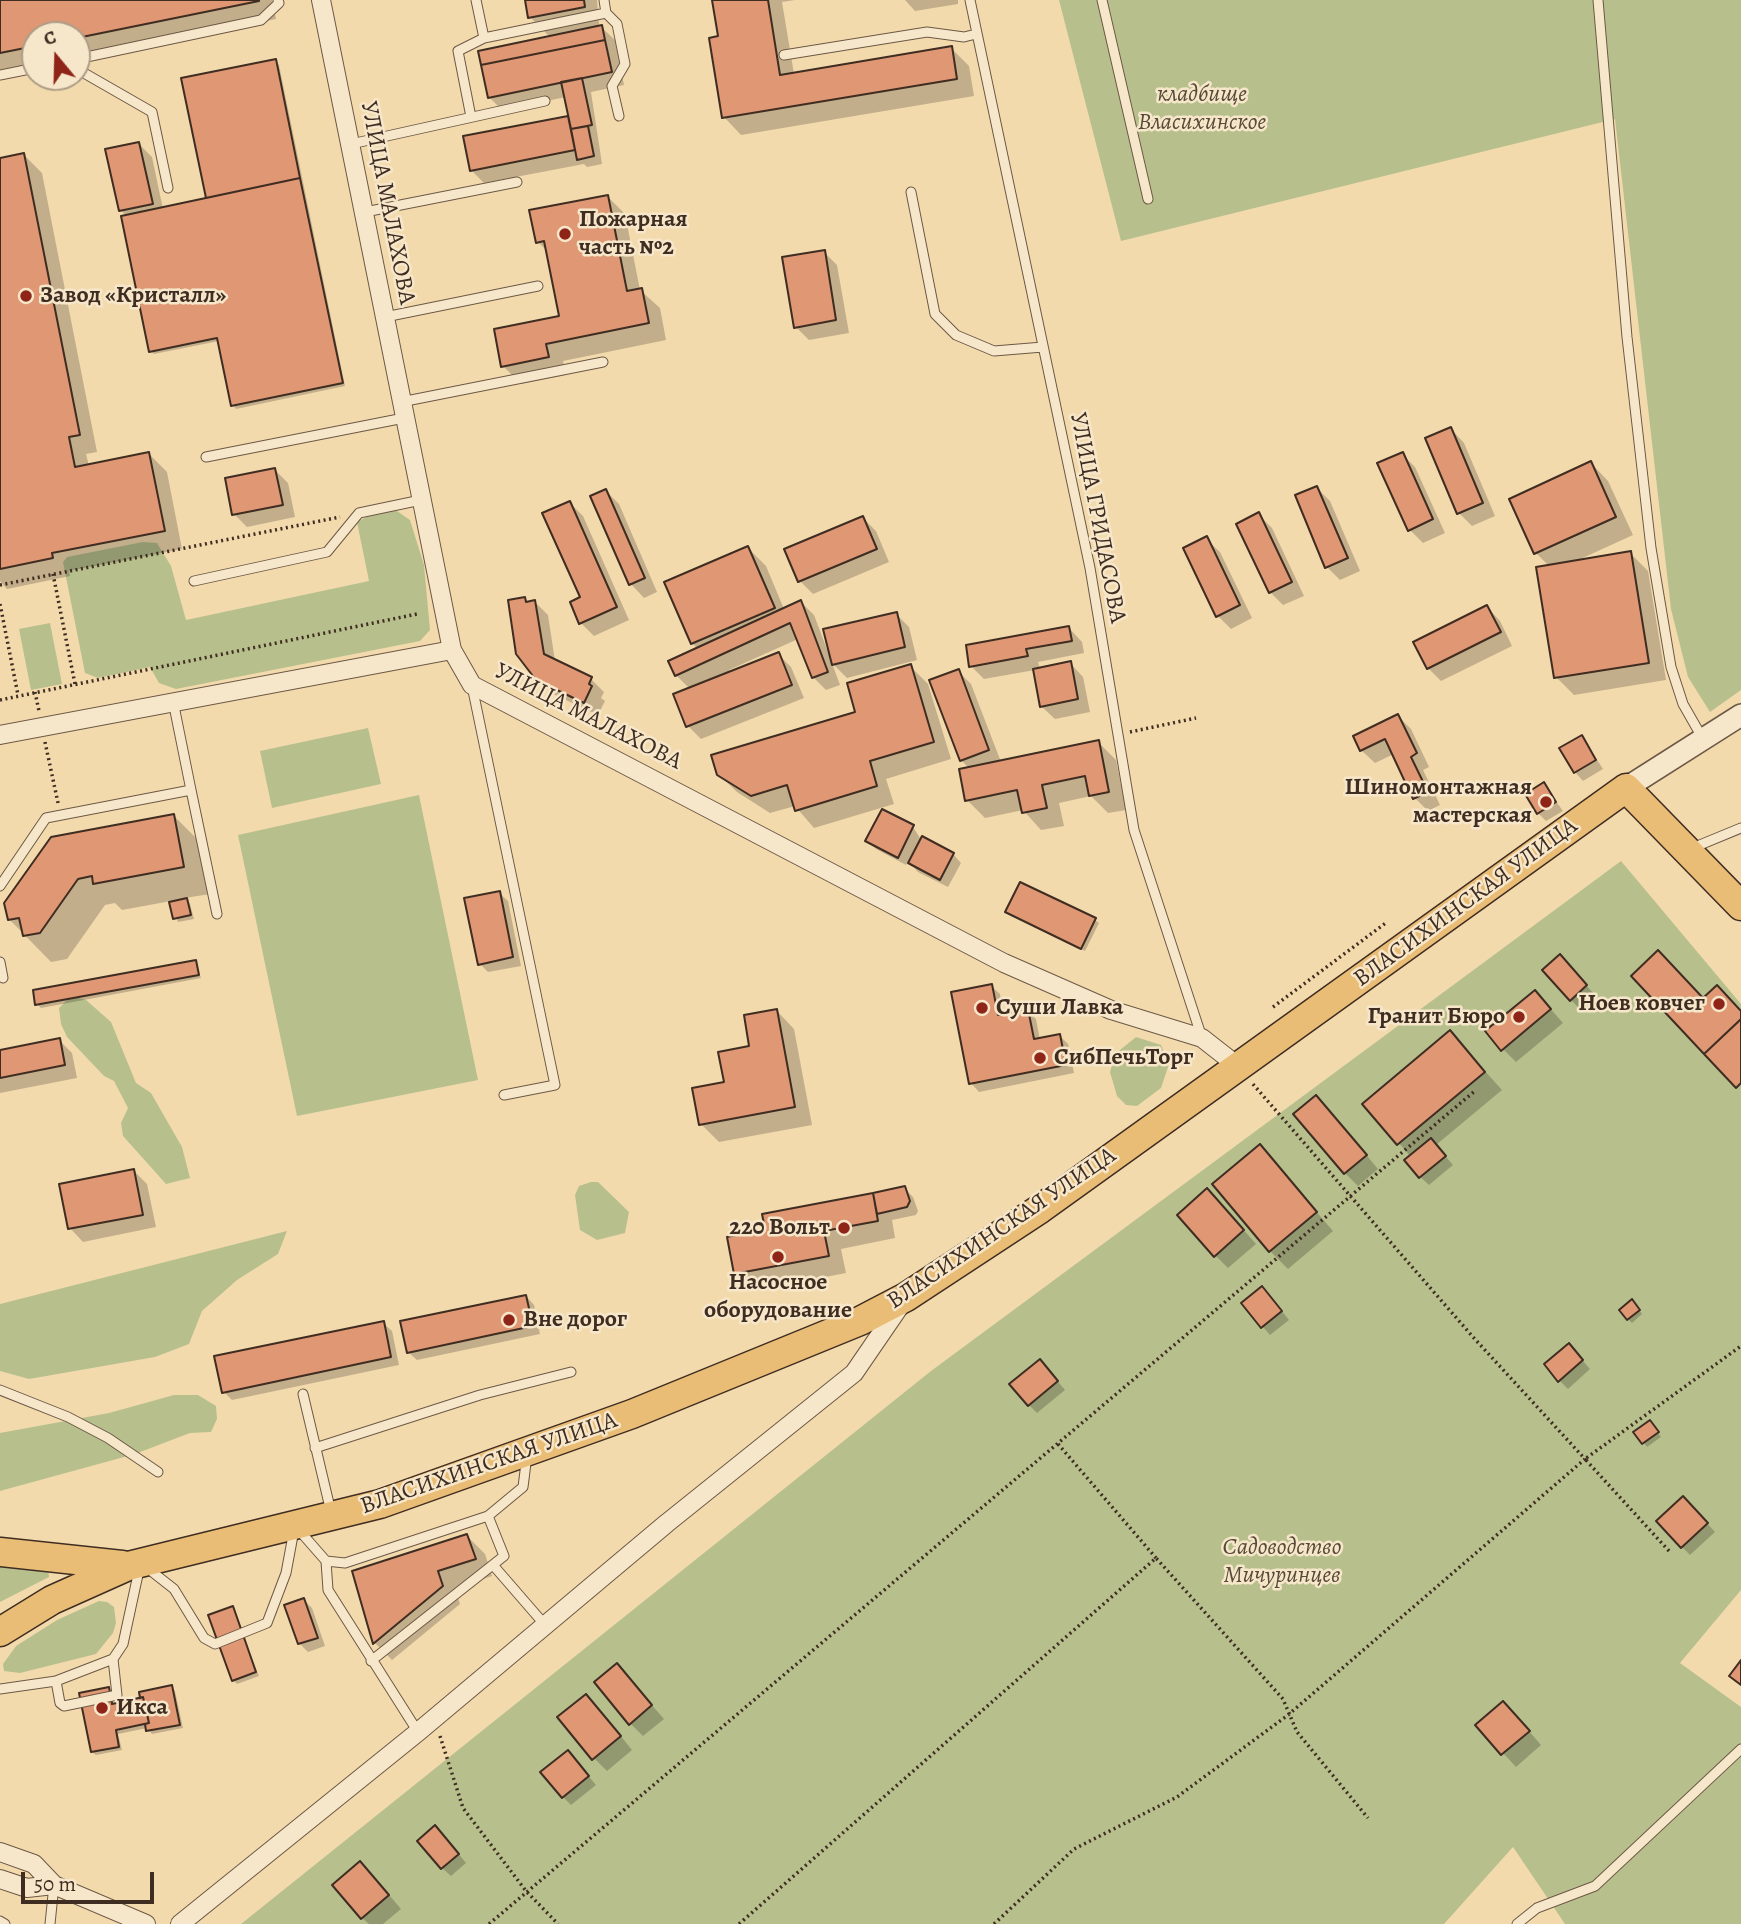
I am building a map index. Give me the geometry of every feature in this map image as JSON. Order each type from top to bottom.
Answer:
[{"type":"highway","points":[[1626,788],[1741,906]]},
{"type":"highway","name":"ВЛАСИХИНСКАЯ УЛИЦА","points":[[134,1564],[380,1504],[527,1454],[813,1342],[906,1297],[1029,1217],[1626,788]]},
{"type":"highway","points":[[0,1552],[134,1564]]},
{"type":"highway","points":[[0,1632],[52,1600],[134,1564]]},
{"type":"street","name":"УЛИЦА МАЛАХОВА","points":[[321,0],[452,649],[472,685],[1004,962],[1111,1010],[1202,1038]]},
{"type":"street","points":[[0,735],[452,649]]},
{"type":"street","name":"ВЛАСИХИНСКАЯ УЛИЦА","points":[[1626,788],[1741,715]]},
{"type":"street","points":[[1202,1038],[1239,1067]]},
{"type":"street","points":[[180,1924],[854,1373],[906,1297]]},
{"type":"street","points":[[0,1852],[34,1864],[54,1885],[146,1924]]},
{"type":"street","points":[[0,1879],[27,1888],[54,1885]]},
{"type":"lane","points":[[91,56],[261,20],[279,3],[278,0]]},
{"type":"lane","points":[[476,0],[484,38]]},
{"type":"lane","points":[[604,0],[606,13],[617,24],[625,64],[612,86],[619,116]]},
{"type":"lane","name":"УЛИЦА ГРИДАСОВА","points":[[970,0],[1090,568],[1133,830],[1202,1038]]},
{"type":"lane","points":[[1102,0],[1148,199]]},
{"type":"lane","points":[[1598,0],[1627,337],[1651,548],[1671,667],[1683,704],[1703,739]]},
{"type":"lane","points":[[471,117],[458,51],[484,38],[606,13]]},
{"type":"lane","points":[[784,55],[927,32],[964,37],[976,34]]},
{"type":"lane","points":[[0,75],[21,71]]},
{"type":"lane","points":[[91,77],[152,112],[168,188]]},
{"type":"lane","points":[[351,144],[545,101]]},
{"type":"lane","points":[[365,212],[517,183]]},
{"type":"lane","points":[[911,192],[935,314],[956,335],[994,351],[1043,347]]},
{"type":"lane","points":[[385,317],[538,286]]},
{"type":"lane","points":[[206,457],[603,362]]},
{"type":"lane","points":[[194,581],[327,552],[359,513],[421,500]]},
{"type":"lane","points":[[472,685],[555,1085],[504,1095]]},
{"type":"lane","points":[[173,701],[217,914]]},
{"type":"lane","points":[[0,886],[46,818],[191,790]]},
{"type":"lane","points":[[1688,850],[1741,828]]},
{"type":"lane","points":[[0,962],[3,978]]},
{"type":"lane","points":[[315,1448],[480,1395],[571,1372]]},
{"type":"lane","points":[[0,1390],[68,1416],[108,1438],[158,1472]]},
{"type":"lane","points":[[303,1394],[332,1516]]},
{"type":"lane","points":[[326,1561],[345,1563],[488,1516],[523,1487],[527,1454]]},
{"type":"lane","points":[[371,1661],[504,1556],[488,1516]]},
{"type":"lane","points":[[295,1525],[326,1561],[328,1590],[418,1732]]},
{"type":"lane","points":[[0,1689],[56,1681],[113,1659],[123,1644],[134,1564],[174,1589],[204,1638],[215,1644],[267,1623],[286,1573],[295,1525]]},
{"type":"lane","points":[[493,1565],[545,1625]]},
{"type":"lane","points":[[56,1681],[60,1703],[64,1706],[117,1695],[113,1659]]},
{"type":"lane","points":[[1517,1924],[1537,1908],[1595,1886],[1741,1749]]},
{"type":"lane","points":[[50,1924],[54,1885]]},
{"type":"lane","points":[[0,1921],[5,1924]]},
{"type":"path","points":[[0,585],[359,513]]},
{"type":"path","points":[[53,574],[75,684]]},
{"type":"path","points":[[0,604],[18,696]]},
{"type":"path","points":[[0,700],[418,614]]},
{"type":"path","points":[[35,692],[60,815]]},
{"type":"path","points":[[1118,735],[1196,718]]},
{"type":"path","points":[[1273,1007],[1387,922]]},
{"type":"path","points":[[1239,1067],[1473,1337],[1669,1551]]},
{"type":"path","points":[[489,1924],[1476,1090]]},
{"type":"path","points":[[994,1924],[1074,1849],[1177,1797],[1288,1715],[1585,1460],[1741,1346]]},
{"type":"path","points":[[1058,1444],[1283,1699],[1297,1732],[1367,1818]]},
{"type":"path","points":[[739,1924],[1156,1558]]},
{"type":"path","points":[[434,1718],[463,1808],[526,1891],[558,1924]]},
{"type":"green space","name":"кладбище Власихинское","points":[[1059,0],[1741,0],[1741,690],[1710,712],[1688,677],[1671,609],[1615,119],[1121,241]]},
{"type":"green space","points":[[394,509],[410,520],[424,565],[430,630],[420,641],[176,689],[159,683],[150,667],[98,678],[85,673],[63,562],[67,557],[143,542],[157,543],[171,566],[186,620],[369,581],[357,522],[370,515]]},
{"type":"green space","points":[[50,623],[62,684],[31,690],[19,629]]},
{"type":"green space","points":[[368,728],[381,784],[272,808],[260,751]]},
{"type":"green space","points":[[419,795],[478,1080],[297,1116],[238,835]]},
{"type":"green space","name":"Садоводство Мичуринцев","points":[[1621,861],[1741,1004],[1741,1590],[1680,1663],[1741,1707],[1741,1924],[1565,1924],[1513,1847],[1444,1924],[241,1924],[931,1371]]},
{"type":"green space","points":[[71,996],[86,1000],[111,1022],[136,1083],[151,1093],[182,1147],[190,1178],[166,1184],[123,1136],[121,1123],[128,1108],[114,1081],[104,1076],[67,1037],[61,1024],[59,1008]]},
{"type":"green space","points":[[1136,1037],[1161,1045],[1169,1064],[1161,1088],[1137,1106],[1126,1105],[1117,1096],[1110,1072],[1115,1054]]},
{"type":"green space","points":[[598,1182],[629,1212],[625,1233],[597,1240],[580,1230],[575,1195],[579,1186]]},
{"type":"green space","points":[[287,1231],[278,1254],[237,1280],[202,1311],[189,1344],[155,1357],[29,1379],[0,1371],[0,1304]]},
{"type":"green space","points":[[174,1395],[198,1395],[216,1406],[217,1419],[211,1432],[190,1433],[135,1454],[0,1491],[0,1433],[109,1413]]},
{"type":"green space","points":[[0,1565],[48,1569],[49,1577],[0,1602]]},
{"type":"green space","points":[[99,1601],[114,1607],[116,1623],[113,1633],[96,1654],[20,1673],[4,1671],[3,1664],[16,1646],[57,1620]]},
{"type":"building","points":[[0,0],[259,0],[91,35],[91,21],[21,21],[21,49],[0,53]]},
{"type":"building","points":[[525,0],[584,0],[585,7],[528,18]]},
{"type":"building","points":[[712,0],[768,0],[780,75],[952,46],[957,79],[722,118],[709,38],[718,36]]},
{"type":"building","points":[[602,25],[605,40],[481,65],[478,51]]},
{"type":"building","points":[[605,40],[612,72],[488,98],[481,65]]},
{"type":"building","points":[[276,59],[300,178],[206,198],[181,78]]},
{"type":"building","points":[[582,78],[592,125],[571,129],[561,82]]},
{"type":"building","points":[[568,116],[575,150],[470,171],[463,136]]},
{"type":"building","points":[[588,126],[594,156],[577,160],[571,129]]},
{"type":"building","points":[[139,142],[153,204],[119,211],[105,149]]},
{"type":"building","name":"Завод «Кристалл»","points":[[24,153],[80,435],[69,437],[75,467],[149,452],[165,531],[52,553],[53,558],[0,569],[0,158]]},
{"type":"building","points":[[300,178],[343,383],[231,406],[217,338],[149,352],[121,216]]},
{"type":"building","points":[[608,195],[627,291],[642,288],[649,323],[546,344],[549,357],[501,367],[494,329],[559,316],[544,241],[536,243],[529,210]]},
{"type":"building","points":[[825,250],[836,320],[794,328],[782,257]]},
{"type":"building","points":[[1451,427],[1483,503],[1457,514],[1425,438]]},
{"type":"building","points":[[1403,452],[1433,519],[1408,531],[1377,463]]},
{"type":"building","points":[[1591,461],[1616,517],[1534,554],[1509,499]]},
{"type":"building","points":[[275,468],[283,505],[232,515],[225,478]]},
{"type":"building","points":[[1317,486],[1348,558],[1325,568],[1295,495]]},
{"type":"building","points":[[606,489],[645,578],[629,585],[590,496]]},
{"type":"building","points":[[570,501],[617,607],[579,624],[570,602],[580,597],[542,513]]},
{"type":"building","points":[[1259,512],[1292,582],[1269,593],[1236,524]]},
{"type":"building","points":[[863,516],[877,549],[798,582],[784,549]]},
{"type":"building","points":[[1207,536],[1240,605],[1216,617],[1183,548]]},
{"type":"building","points":[[748,546],[775,608],[691,644],[664,582]]},
{"type":"building","points":[[1631,551],[1649,663],[1554,678],[1536,567]]},
{"type":"building","points":[[525,597],[526,602],[535,600],[544,654],[592,677],[589,684],[592,686],[584,703],[536,680],[516,654],[508,600]]},
{"type":"building","points":[[801,600],[828,672],[812,678],[790,623],[675,676],[668,661]]},
{"type":"building","points":[[1487,605],[1501,632],[1427,669],[1413,642]]},
{"type":"building","points":[[897,612],[905,647],[832,665],[823,629]]},
{"type":"building","points":[[1069,626],[1072,641],[1026,649],[1028,656],[969,667],[966,645]]},
{"type":"building","points":[[779,652],[792,685],[686,727],[673,694]]},
{"type":"building","points":[[1071,661],[1078,699],[1040,707],[1033,669]]},
{"type":"building","points":[[911,664],[934,742],[870,761],[877,786],[795,811],[787,785],[751,796],[717,775],[711,755],[855,712],[847,683]]},
{"type":"building","points":[[959,669],[989,750],[960,761],[929,680]]},
{"type":"building","points":[[1398,714],[1417,753],[1411,757],[1428,792],[1413,799],[1385,739],[1360,751],[1353,736]]},
{"type":"building","points":[[1582,735],[1596,760],[1574,773],[1559,748]]},
{"type":"building","points":[[1099,740],[1109,792],[1089,796],[1085,776],[1042,785],[1047,808],[1022,813],[1017,790],[965,801],[959,769]]},
{"type":"building","points":[[1544,782],[1556,802],[1537,814],[1525,794]]},
{"type":"building","points":[[882,809],[914,825],[898,858],[865,841]]},
{"type":"building","points":[[174,814],[184,867],[93,884],[92,876],[78,879],[40,933],[23,936],[19,918],[8,920],[4,903],[51,837]]},
{"type":"building","points":[[922,836],[954,853],[940,880],[908,863]]},
{"type":"building","points":[[1020,882],[1096,918],[1081,949],[1005,912]]},
{"type":"building","points":[[500,891],[513,957],[478,965],[464,898]]},
{"type":"building","points":[[187,898],[191,915],[173,919],[169,902]]},
{"type":"building","points":[[1658,950],[1703,998],[1717,985],[1741,1011],[1741,1019],[1704,1054],[1631,976]]},
{"type":"building","points":[[1560,954],[1587,985],[1570,1001],[1542,970]]},
{"type":"building","points":[[196,960],[199,975],[35,1005],[33,990]]},
{"type":"building","points":[[992,984],[998,1015],[1028,1009],[1034,1039],[1060,1034],[1066,1065],[969,1084],[951,992]]},
{"type":"building","points":[[1535,990],[1551,1009],[1501,1051],[1485,1031]]},
{"type":"building","points":[[777,1009],[795,1107],[699,1125],[692,1088],[724,1082],[718,1052],[749,1046],[744,1015]]},
{"type":"building","points":[[1741,1019],[1741,1083],[1736,1088],[1704,1054]]},
{"type":"building","points":[[1450,1030],[1485,1072],[1397,1145],[1362,1104]]},
{"type":"building","points":[[60,1038],[65,1065],[0,1078],[0,1050]]},
{"type":"building","points":[[1316,1095],[1367,1155],[1344,1174],[1293,1114]]},
{"type":"building","points":[[1431,1138],[1446,1156],[1419,1178],[1404,1160]]},
{"type":"building","points":[[1260,1144],[1317,1212],[1269,1252],[1212,1184]]},
{"type":"building","points":[[134,1169],[143,1215],[68,1229],[59,1184]]},
{"type":"building","points":[[905,1186],[910,1201],[907,1207],[877,1214],[873,1193]]},
{"type":"building","points":[[1207,1188],[1244,1230],[1214,1257],[1177,1215]]},
{"type":"building","points":[[873,1193],[878,1221],[824,1231],[829,1256],[734,1274],[727,1237],[765,1229],[762,1214]]},
{"type":"building","points":[[1262,1286],[1282,1311],[1261,1328],[1241,1303]]},
{"type":"building","points":[[526,1295],[533,1326],[407,1353],[400,1321]]},
{"type":"building","points":[[1632,1299],[1640,1310],[1627,1320],[1619,1310]]},
{"type":"building","points":[[384,1321],[391,1357],[222,1393],[214,1356]]},
{"type":"building","points":[[1569,1343],[1583,1360],[1558,1382],[1544,1364]]},
{"type":"building","points":[[1040,1359],[1058,1381],[1028,1406],[1009,1384]]},
{"type":"building","points":[[1650,1420],[1659,1432],[1642,1444],[1633,1432]]},
{"type":"building","points":[[1683,1496],[1708,1523],[1681,1548],[1656,1521]]},
{"type":"building","points":[[467,1534],[476,1559],[438,1571],[443,1586],[373,1644],[352,1571]]},
{"type":"building","points":[[304,1598],[318,1638],[298,1644],[284,1605]]},
{"type":"building","points":[[233,1606],[256,1672],[232,1681],[208,1615]]},
{"type":"building","points":[[1741,1660],[1741,1685],[1729,1676]]},
{"type":"building","points":[[617,1663],[652,1705],[629,1725],[594,1682]]},
{"type":"building","points":[[172,1685],[180,1725],[146,1731],[145,1724],[149,1723],[143,1697],[140,1698],[139,1692]]},
{"type":"building","points":[[109,1687],[112,1704],[143,1697],[149,1723],[116,1730],[119,1747],[91,1752],[79,1693]]},
{"type":"building","points":[[586,1694],[621,1736],[592,1760],[557,1717]]},
{"type":"building","points":[[1503,1701],[1530,1731],[1501,1755],[1475,1725]]},
{"type":"building","points":[[568,1750],[589,1776],[562,1798],[540,1772]]},
{"type":"building","points":[[435,1825],[459,1854],[441,1869],[417,1841]]},
{"type":"building","points":[[360,1861],[389,1895],[361,1919],[332,1885]]},
{"type":"place","name":"Пожарная часть №2","points":[[565,234]]},
{"type":"place","name":"Завод «Кристалл»","points":[[26,296]]},
{"type":"place","name":"Шиномонтажная мастерская","points":[[1546,802]]},
{"type":"place","name":"Ноев ковчег","points":[[1719,1004]]},
{"type":"place","name":"Суши Лавка","points":[[982,1008]]},
{"type":"place","name":"Гранит Бюро","points":[[1519,1017]]},
{"type":"place","name":"СибПечьТорг","points":[[1040,1058]]},
{"type":"place","name":"220 Вольт","points":[[844,1228]]},
{"type":"place","name":"Насосное оборудование","points":[[778,1257]]},
{"type":"place","name":"Вне дорог","points":[[509,1320]]},
{"type":"place","name":"Икса","points":[[102,1708]]}]
